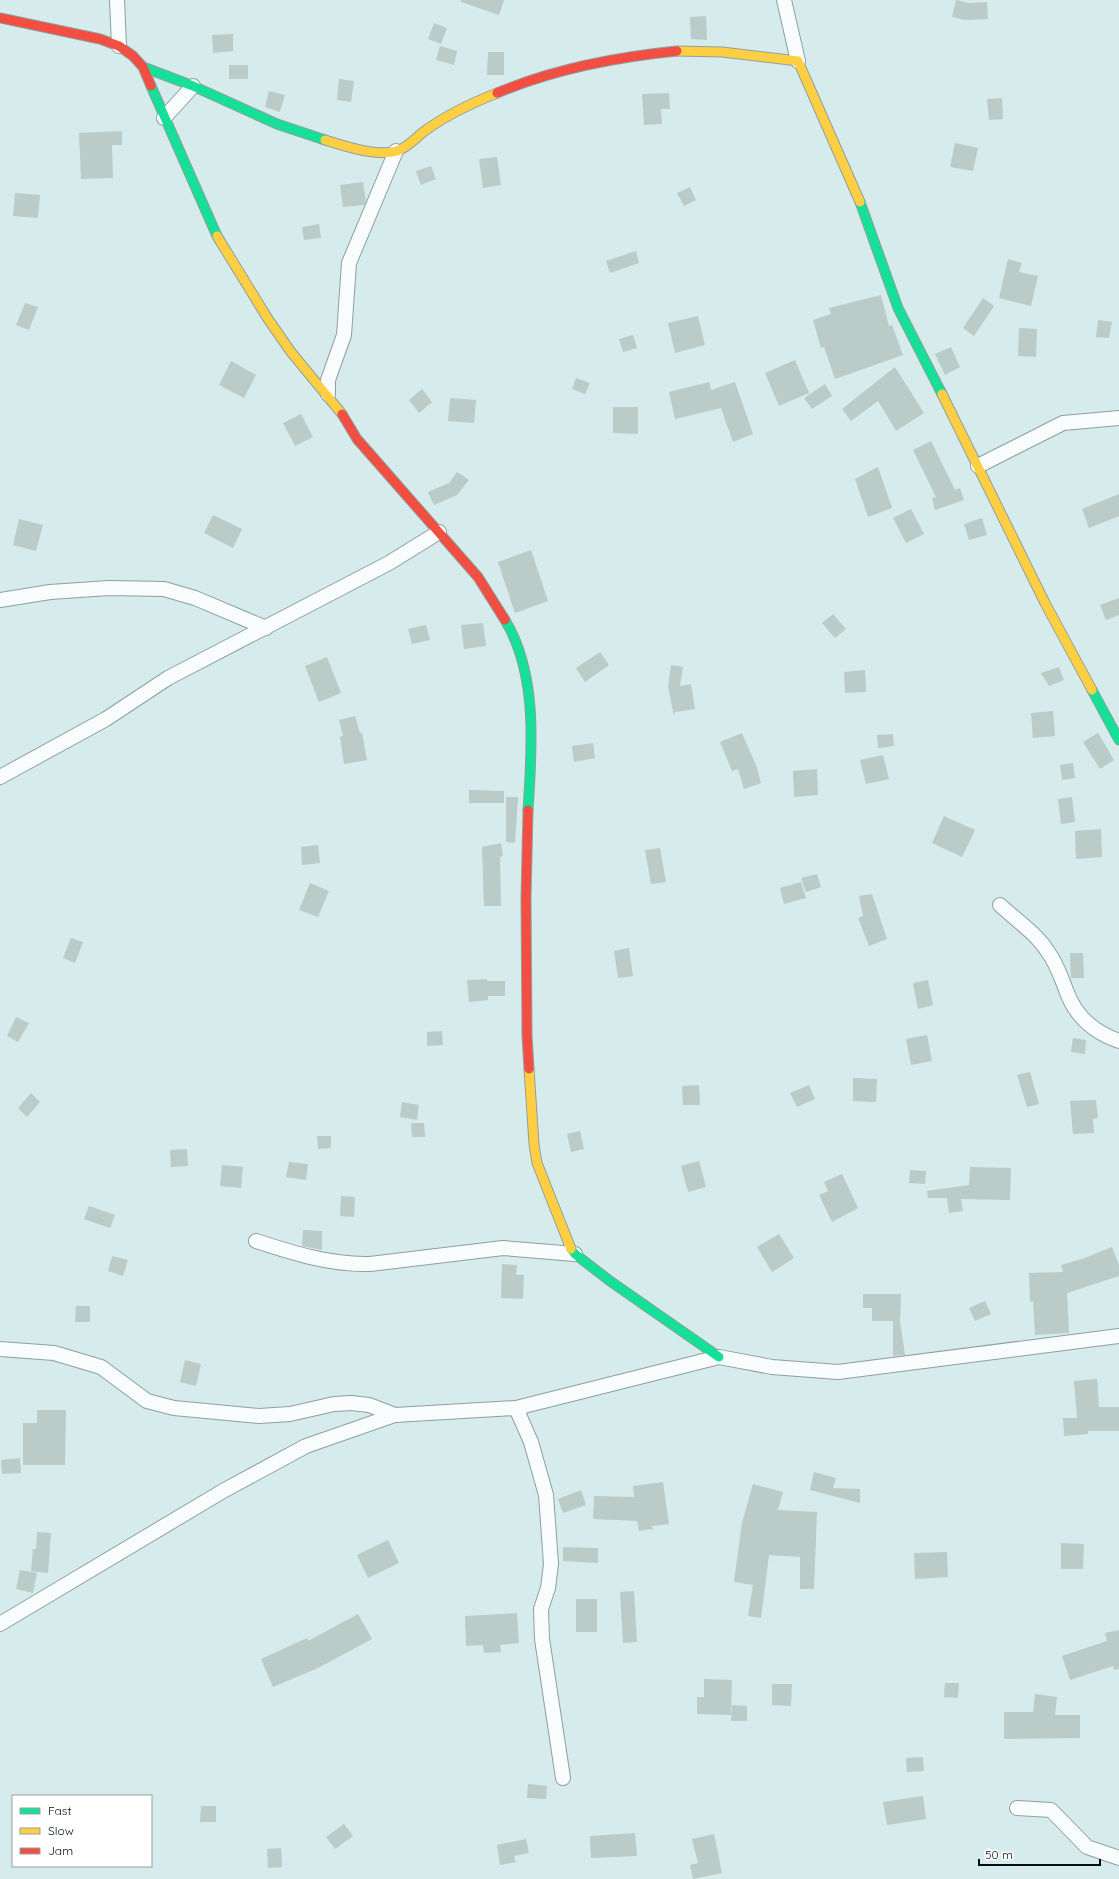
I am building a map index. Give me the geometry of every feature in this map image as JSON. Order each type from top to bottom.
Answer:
[{"type":"street","points":[[117,0],[119,46]]},
{"type":"street","points":[[784,0],[798,61],[859,200],[898,308],[1045,603],[1119,740]]},
{"type":"street","points":[[0,18],[100,40],[119,46],[133,56],[143,67],[213,230],[268,319],[291,352],[338,407],[357,440],[478,577],[512,632],[524,663],[532,742],[526,842],[526,898],[527,1035],[534,1144],[537,1163],[559,1215],[569,1246],[575,1254],[638,1301],[686,1332],[719,1356],[772,1367],[838,1372],[1119,1336]]},
{"type":"street","points":[[143,67],[193,86],[277,124],[343,146],[383,153],[396,151],[408,146],[426,130],[463,107],[514,86],[577,67],[635,55],[686,50],[722,52],[798,61]]},
{"type":"street","points":[[164,118],[193,86]]},
{"type":"street","points":[[328,394],[328,380],[344,334],[349,263],[396,151]]},
{"type":"street","points":[[978,466],[1063,423],[1119,418]]},
{"type":"street","points":[[0,777],[106,719],[168,678],[388,563],[439,532]]},
{"type":"street","points":[[0,600],[50,592],[109,588],[164,589],[196,598],[266,628]]},
{"type":"street","points":[[1000,905],[1034,935],[1048,951],[1059,970],[1066,991],[1077,1014],[1097,1030],[1119,1041]]},
{"type":"street","points":[[256,1240],[329,1262],[350,1264],[370,1264],[503,1248],[575,1254]]},
{"type":"street","points":[[0,1349],[54,1353],[101,1366],[147,1401],[174,1408],[259,1416],[290,1414],[334,1404],[351,1403],[369,1404],[395,1416]]},
{"type":"street","points":[[0,1624],[223,1491],[306,1446],[395,1416],[516,1408],[719,1356]]},
{"type":"street","points":[[516,1408],[531,1442],[546,1495],[551,1564],[548,1588],[540,1610],[542,1639],[563,1778]]},
{"type":"street","points":[[1017,1808],[1050,1810],[1087,1846],[1119,1858]]},
{"type":"building","points":[[461,0],[504,0],[499,15],[461,2]]},
{"type":"building","points":[[956,0],[969,3],[987,2],[988,19],[966,20],[952,17]]},
{"type":"building","points":[[706,16],[707,40],[691,39],[690,17]]},
{"type":"building","points":[[434,23],[447,28],[441,44],[428,39]]},
{"type":"building","points":[[233,34],[233,51],[213,53],[212,35]]},
{"type":"building","points":[[440,46],[457,51],[454,65],[436,60]]},
{"type":"building","points":[[488,52],[504,52],[504,75],[487,75]]},
{"type":"building","points":[[229,65],[248,65],[248,79],[229,79]]},
{"type":"building","points":[[339,79],[354,81],[351,102],[337,100]]},
{"type":"building","points":[[269,91],[285,95],[280,112],[265,107]]},
{"type":"building","points":[[669,93],[670,109],[661,109],[662,124],[644,125],[642,94]]},
{"type":"building","points":[[1002,98],[1003,119],[989,120],[987,99]]},
{"type":"building","points":[[122,131],[122,145],[112,145],[113,178],[81,179],[79,133]]},
{"type":"building","points":[[955,143],[978,148],[973,171],[950,167]]},
{"type":"building","points":[[497,157],[501,185],[483,188],[479,159]]},
{"type":"building","points":[[431,166],[436,179],[421,185],[416,171]]},
{"type":"building","points":[[363,182],[366,202],[364,205],[343,207],[340,185]]},
{"type":"building","points":[[690,187],[696,200],[684,206],[677,193]]},
{"type":"building","points":[[15,193],[40,195],[38,218],[13,216]]},
{"type":"building","points":[[319,224],[321,238],[304,240],[302,227]]},
{"type":"building","points":[[636,251],[639,263],[610,273],[606,261]]},
{"type":"building","points":[[1008,259],[1022,263],[1019,272],[1038,276],[1031,306],[999,298]]},
{"type":"building","points":[[881,295],[889,326],[892,325],[903,355],[835,379],[824,347],[821,348],[813,320],[831,314],[829,308]]},
{"type":"building","points":[[983,298],[994,306],[974,336],[963,328]]},
{"type":"building","points":[[25,303],[38,307],[29,330],[16,325]]},
{"type":"building","points":[[698,316],[705,345],[675,353],[668,323]]},
{"type":"building","points":[[1098,320],[1112,322],[1109,338],[1096,337]]},
{"type":"building","points":[[1019,328],[1037,329],[1036,357],[1018,356]]},
{"type":"building","points":[[633,335],[637,348],[623,352],[619,339]]},
{"type":"building","points":[[951,347],[960,367],[945,375],[935,354]]},
{"type":"building","points":[[795,360],[809,393],[779,406],[765,373]]},
{"type":"building","points":[[231,361],[256,375],[244,398],[219,385]]},
{"type":"building","points":[[895,367],[924,413],[896,431],[878,401],[851,421],[842,409]]},
{"type":"building","points":[[576,378],[590,383],[585,394],[572,389]]},
{"type":"building","points":[[709,382],[711,390],[735,382],[753,434],[733,442],[721,408],[675,419],[669,392]]},
{"type":"building","points":[[825,384],[832,396],[812,409],[804,398]]},
{"type":"building","points":[[422,389],[432,402],[419,413],[409,400]]},
{"type":"building","points":[[450,398],[476,400],[474,423],[448,421]]},
{"type":"building","points":[[613,407],[638,407],[638,434],[613,433]]},
{"type":"building","points":[[301,414],[313,437],[295,446],[283,423]]},
{"type":"building","points":[[931,441],[955,490],[960,488],[964,500],[935,510],[932,498],[936,497],[913,450]]},
{"type":"building","points":[[878,467],[892,508],[868,517],[855,479]]},
{"type":"building","points":[[457,472],[469,480],[457,495],[434,505],[428,492],[449,483]]},
{"type":"building","points":[[1119,494],[1119,516],[1089,528],[1082,509]]},
{"type":"building","points":[[911,509],[924,534],[906,543],[893,518]]},
{"type":"building","points":[[213,515],[242,529],[233,548],[204,533]]},
{"type":"building","points":[[982,518],[987,535],[969,540],[964,524]]},
{"type":"building","points":[[19,519],[43,525],[36,551],[13,545]]},
{"type":"building","points":[[531,550],[548,601],[515,613],[498,562]]},
{"type":"building","points":[[1119,598],[1119,615],[1106,620],[1100,605]]},
{"type":"building","points":[[833,614],[846,629],[835,638],[822,623]]},
{"type":"building","points":[[483,623],[486,646],[464,649],[461,625]]},
{"type":"building","points":[[426,625],[430,640],[412,644],[408,629]]},
{"type":"building","points":[[600,652],[609,665],[585,682],[576,668]]},
{"type":"building","points":[[327,657],[341,693],[319,702],[305,666]]},
{"type":"building","points":[[671,665],[683,667],[680,686],[691,684],[695,709],[675,712],[674,716],[668,686]]},
{"type":"building","points":[[1059,667],[1064,680],[1049,686],[1041,673]]},
{"type":"building","points":[[865,670],[866,692],[845,693],[844,672]]},
{"type":"building","points":[[1053,711],[1055,736],[1033,738],[1031,713]]},
{"type":"building","points":[[355,716],[360,733],[362,733],[367,760],[344,764],[340,737],[343,736],[339,720]]},
{"type":"building","points":[[742,733],[757,768],[761,783],[744,789],[738,769],[732,771],[720,742]]},
{"type":"building","points":[[1098,733],[1114,760],[1100,769],[1083,742]]},
{"type":"building","points":[[893,734],[894,746],[878,748],[877,735]]},
{"type":"building","points":[[593,743],[595,758],[574,762],[572,746]]},
{"type":"building","points":[[883,755],[889,779],[866,784],[860,760]]},
{"type":"building","points":[[1073,763],[1075,778],[1062,780],[1060,765]]},
{"type":"building","points":[[817,769],[818,795],[794,797],[793,771]]},
{"type":"building","points":[[469,790],[504,791],[504,803],[469,803]]},
{"type":"building","points":[[506,797],[518,797],[515,843],[506,842]]},
{"type":"building","points":[[1072,797],[1075,822],[1061,824],[1058,799]]},
{"type":"building","points":[[944,816],[975,830],[962,857],[932,843]]},
{"type":"building","points":[[1101,829],[1102,857],[1076,859],[1075,831]]},
{"type":"building","points":[[501,843],[503,856],[500,857],[501,906],[484,906],[482,847]]},
{"type":"building","points":[[318,845],[320,863],[302,865],[301,847]]},
{"type":"building","points":[[660,848],[666,882],[651,884],[645,850]]},
{"type":"building","points":[[817,874],[821,887],[806,892],[801,878]]},
{"type":"building","points":[[801,882],[806,898],[784,904],[780,888]]},
{"type":"building","points":[[310,883],[329,891],[318,917],[299,910]]},
{"type":"building","points":[[872,894],[887,939],[869,946],[858,918],[863,916],[859,896]]},
{"type":"building","points":[[71,938],[83,942],[75,963],[63,958]]},
{"type":"building","points":[[629,948],[633,976],[618,978],[614,951]]},
{"type":"building","points":[[1070,953],[1083,953],[1084,978],[1071,978]]},
{"type":"building","points":[[487,979],[487,981],[505,981],[505,996],[488,996],[488,1000],[469,1002],[467,980]]},
{"type":"building","points":[[928,980],[933,1005],[918,1009],[913,983]]},
{"type":"building","points":[[16,1017],[29,1023],[18,1042],[7,1036]]},
{"type":"building","points":[[442,1031],[443,1045],[427,1046],[427,1032]]},
{"type":"building","points":[[927,1035],[932,1061],[911,1065],[906,1039]]},
{"type":"building","points":[[1073,1038],[1086,1040],[1085,1054],[1071,1052]]},
{"type":"building","points":[[1030,1072],[1039,1104],[1027,1107],[1017,1075]]},
{"type":"building","points":[[853,1078],[877,1079],[876,1102],[853,1101]]},
{"type":"building","points":[[699,1085],[700,1105],[683,1105],[682,1086]]},
{"type":"building","points":[[809,1085],[815,1099],[797,1107],[790,1093]]},
{"type":"building","points":[[31,1093],[40,1102],[27,1117],[18,1108]]},
{"type":"building","points":[[1096,1100],[1098,1118],[1093,1119],[1094,1133],[1073,1134],[1070,1101]]},
{"type":"building","points":[[402,1102],[419,1105],[417,1120],[400,1117]]},
{"type":"building","points":[[411,1123],[424,1123],[425,1137],[412,1137]]},
{"type":"building","points":[[580,1131],[584,1149],[571,1152],[567,1134]]},
{"type":"building","points":[[317,1136],[331,1136],[331,1148],[318,1149]]},
{"type":"building","points":[[187,1149],[188,1166],[171,1167],[170,1150]]},
{"type":"building","points":[[699,1161],[706,1187],[688,1192],[681,1166]]},
{"type":"building","points":[[289,1162],[308,1164],[306,1180],[286,1177]]},
{"type":"building","points":[[222,1165],[243,1167],[241,1188],[220,1186]]},
{"type":"building","points":[[970,1167],[1011,1168],[1010,1200],[961,1199],[963,1211],[949,1213],[947,1198],[928,1198],[927,1191],[969,1185]]},
{"type":"building","points":[[910,1170],[926,1171],[925,1184],[909,1183]]},
{"type":"building","points":[[842,1174],[858,1208],[832,1222],[819,1195],[828,1191],[824,1182]]},
{"type":"building","points":[[341,1196],[355,1197],[354,1217],[340,1216]]},
{"type":"building","points":[[89,1206],[115,1215],[110,1228],[84,1219]]},
{"type":"building","points":[[303,1230],[322,1231],[322,1250],[302,1246]]},
{"type":"building","points":[[779,1234],[794,1258],[772,1272],[757,1247]]},
{"type":"building","points":[[1112,1247],[1119,1265],[1119,1276],[1067,1293],[1069,1333],[1035,1335],[1033,1301],[1030,1302],[1029,1273],[1063,1272],[1061,1265],[1085,1258]]},
{"type":"building","points":[[112,1256],[128,1260],[123,1276],[108,1271]]},
{"type":"building","points":[[502,1264],[517,1265],[516,1275],[524,1275],[523,1299],[501,1298]]},
{"type":"building","points":[[863,1294],[901,1294],[900,1321],[905,1355],[893,1356],[893,1321],[872,1321],[872,1308],[863,1308]]},
{"type":"building","points":[[985,1301],[991,1314],[975,1321],[969,1308]]},
{"type":"building","points":[[76,1306],[90,1306],[90,1322],[75,1322]]},
{"type":"building","points":[[185,1360],[201,1364],[196,1386],[180,1382]]},
{"type":"building","points":[[1097,1379],[1099,1407],[1119,1407],[1119,1431],[1088,1431],[1088,1434],[1064,1436],[1063,1418],[1077,1418],[1074,1381]]},
{"type":"building","points":[[37,1410],[66,1410],[65,1465],[23,1465],[23,1423],[37,1423]]},
{"type":"building","points":[[20,1458],[21,1473],[2,1474],[1,1460]]},
{"type":"building","points":[[814,1472],[836,1478],[833,1488],[860,1489],[860,1503],[810,1490]]},
{"type":"building","points":[[663,1482],[669,1524],[652,1526],[653,1529],[639,1531],[637,1521],[593,1519],[594,1496],[634,1497],[633,1486]]},
{"type":"building","points":[[753,1484],[783,1492],[778,1510],[817,1512],[814,1589],[800,1589],[800,1557],[769,1555],[761,1618],[748,1616],[753,1585],[734,1582],[742,1523]]},
{"type":"building","points":[[581,1490],[586,1505],[563,1513],[558,1499]]},
{"type":"building","points":[[37,1532],[51,1533],[48,1573],[31,1571],[33,1549],[36,1549]]},
{"type":"building","points":[[388,1540],[399,1563],[368,1578],[357,1555]]},
{"type":"building","points":[[1061,1543],[1084,1544],[1083,1569],[1061,1569]]},
{"type":"building","points":[[563,1547],[598,1548],[598,1563],[563,1561]]},
{"type":"building","points":[[947,1552],[948,1577],[915,1579],[914,1553]]},
{"type":"building","points":[[20,1570],[37,1573],[33,1593],[16,1589]]},
{"type":"building","points":[[634,1591],[637,1642],[623,1643],[620,1592]]},
{"type":"building","points":[[576,1599],[597,1599],[597,1632],[576,1632]]},
{"type":"building","points":[[517,1613],[519,1643],[500,1645],[501,1652],[484,1653],[483,1645],[466,1646],[465,1616]]},
{"type":"building","points":[[358,1614],[372,1639],[318,1668],[273,1687],[261,1659],[307,1638],[308,1641]]},
{"type":"building","points":[[1119,1630],[1119,1669],[1114,1670],[1113,1666],[1070,1680],[1062,1656],[1107,1641],[1105,1633]]},
{"type":"building","points":[[704,1679],[732,1680],[731,1715],[697,1714],[697,1697],[704,1697]]},
{"type":"building","points":[[945,1683],[959,1683],[958,1698],[944,1697]]},
{"type":"building","points":[[772,1684],[792,1684],[791,1706],[772,1705]]},
{"type":"building","points":[[1035,1694],[1057,1697],[1055,1715],[1080,1715],[1080,1738],[1004,1739],[1004,1712],[1033,1712]]},
{"type":"building","points":[[732,1705],[747,1706],[747,1721],[731,1721]]},
{"type":"building","points":[[923,1757],[924,1771],[907,1772],[906,1758]]},
{"type":"building","points":[[528,1784],[547,1786],[546,1799],[527,1798]]},
{"type":"building","points":[[923,1796],[926,1819],[887,1825],[883,1802]]},
{"type":"building","points":[[201,1806],[216,1806],[216,1822],[200,1822]]},
{"type":"building","points":[[344,1824],[353,1836],[335,1849],[326,1837]]},
{"type":"building","points":[[635,1833],[637,1856],[591,1858],[590,1836]]},
{"type":"building","points":[[714,1834],[722,1873],[693,1879],[690,1865],[698,1863],[692,1839]]},
{"type":"building","points":[[526,1839],[529,1853],[514,1856],[516,1862],[500,1865],[497,1845]]},
{"type":"building","points":[[281,1848],[282,1867],[268,1868],[267,1849]]},
{"type":"traffic: fast","points":[[143,67],[193,86],[277,124],[325,140]]},
{"type":"traffic: fast","points":[[151,86],[217,236]]},
{"type":"traffic: fast","points":[[860,202],[898,308],[942,394]]},
{"type":"traffic: fast","points":[[505,620],[516,641],[528,688],[531,737],[528,810]]},
{"type":"traffic: fast","points":[[1092,690],[1119,740]]},
{"type":"traffic: fast","points":[[571,1249],[575,1254],[610,1281],[719,1357]]},
{"type":"traffic: slow","points":[[677,51],[722,52],[798,61],[860,202]]},
{"type":"traffic: slow","points":[[325,140],[370,152],[380,153],[397,151],[405,147],[426,130],[443,119],[469,105],[497,93]]},
{"type":"traffic: slow","points":[[217,236],[268,319],[291,352],[342,414]]},
{"type":"traffic: slow","points":[[942,394],[1045,603],[1092,690]]},
{"type":"traffic: slow","points":[[529,1069],[534,1144],[537,1163],[571,1249]]},
{"type":"traffic: jam","points":[[0,18],[100,39],[119,46],[133,56],[143,67],[151,86]]},
{"type":"traffic: jam","points":[[497,93],[541,77],[586,65],[677,51]]},
{"type":"traffic: jam","points":[[342,414],[357,439],[478,577],[505,620]]},
{"type":"traffic: jam","points":[[528,810],[526,898],[527,1035],[529,1069]]}]
